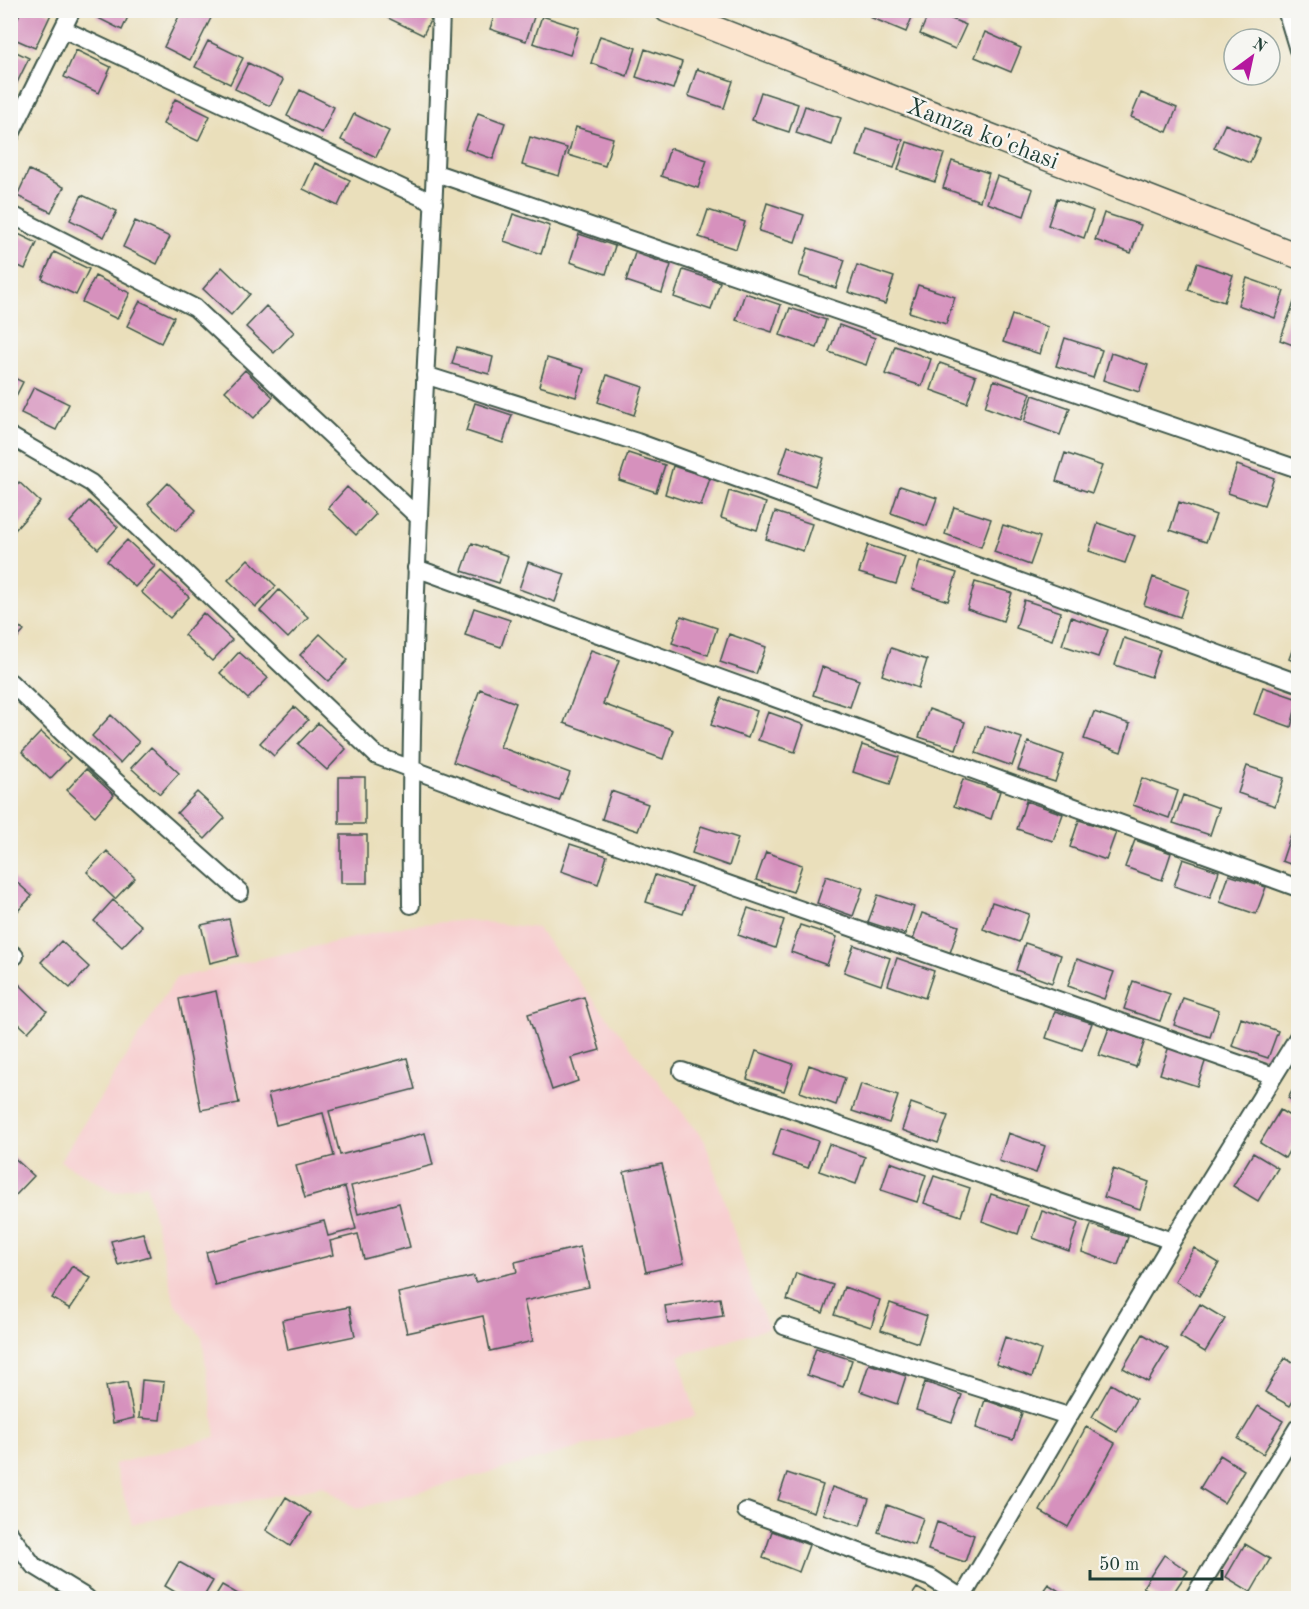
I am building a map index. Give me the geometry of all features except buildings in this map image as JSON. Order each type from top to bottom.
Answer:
[{"type":"street","points":[[10,136],[72,10]]},
{"type":"street","points":[[411,905],[409,768],[417,516],[436,173],[441,10]]},
{"type":"street","name":"Xamza ko'chasi","points":[[667,10],[1299,256]]},
{"type":"street","points":[[1286,10],[1299,50]]},
{"type":"street","points":[[63,29],[434,203]]},
{"type":"street","points":[[436,173],[1299,469]]},
{"type":"street","points":[[10,214],[195,308],[417,516]]},
{"type":"street","points":[[424,375],[637,442],[1299,683]]},
{"type":"street","points":[[10,436],[91,483],[377,756],[591,836],[1274,1076]]},
{"type":"street","points":[[416,568],[1299,888]]},
{"type":"street","points":[[10,682],[75,745],[240,892]]},
{"type":"street","points":[[746,1511],[931,1578],[962,1598],[1172,1241],[1299,1037]]},
{"type":"street","points":[[682,1071],[1172,1241]]},
{"type":"street","points":[[784,1326],[1068,1416]]},
{"type":"street","points":[[1193,1599],[1299,1426]]},
{"type":"street","points":[[10,1534],[33,1565],[87,1599]]},
{"type":"shaded area","points":[[467,920],[537,928],[705,1141],[753,1291],[769,1328],[679,1356],[696,1416],[356,1509],[323,1486],[132,1524],[114,1464],[216,1437],[202,1337],[175,1304],[146,1184],[114,1192],[60,1161],[176,978],[410,925]]}]
